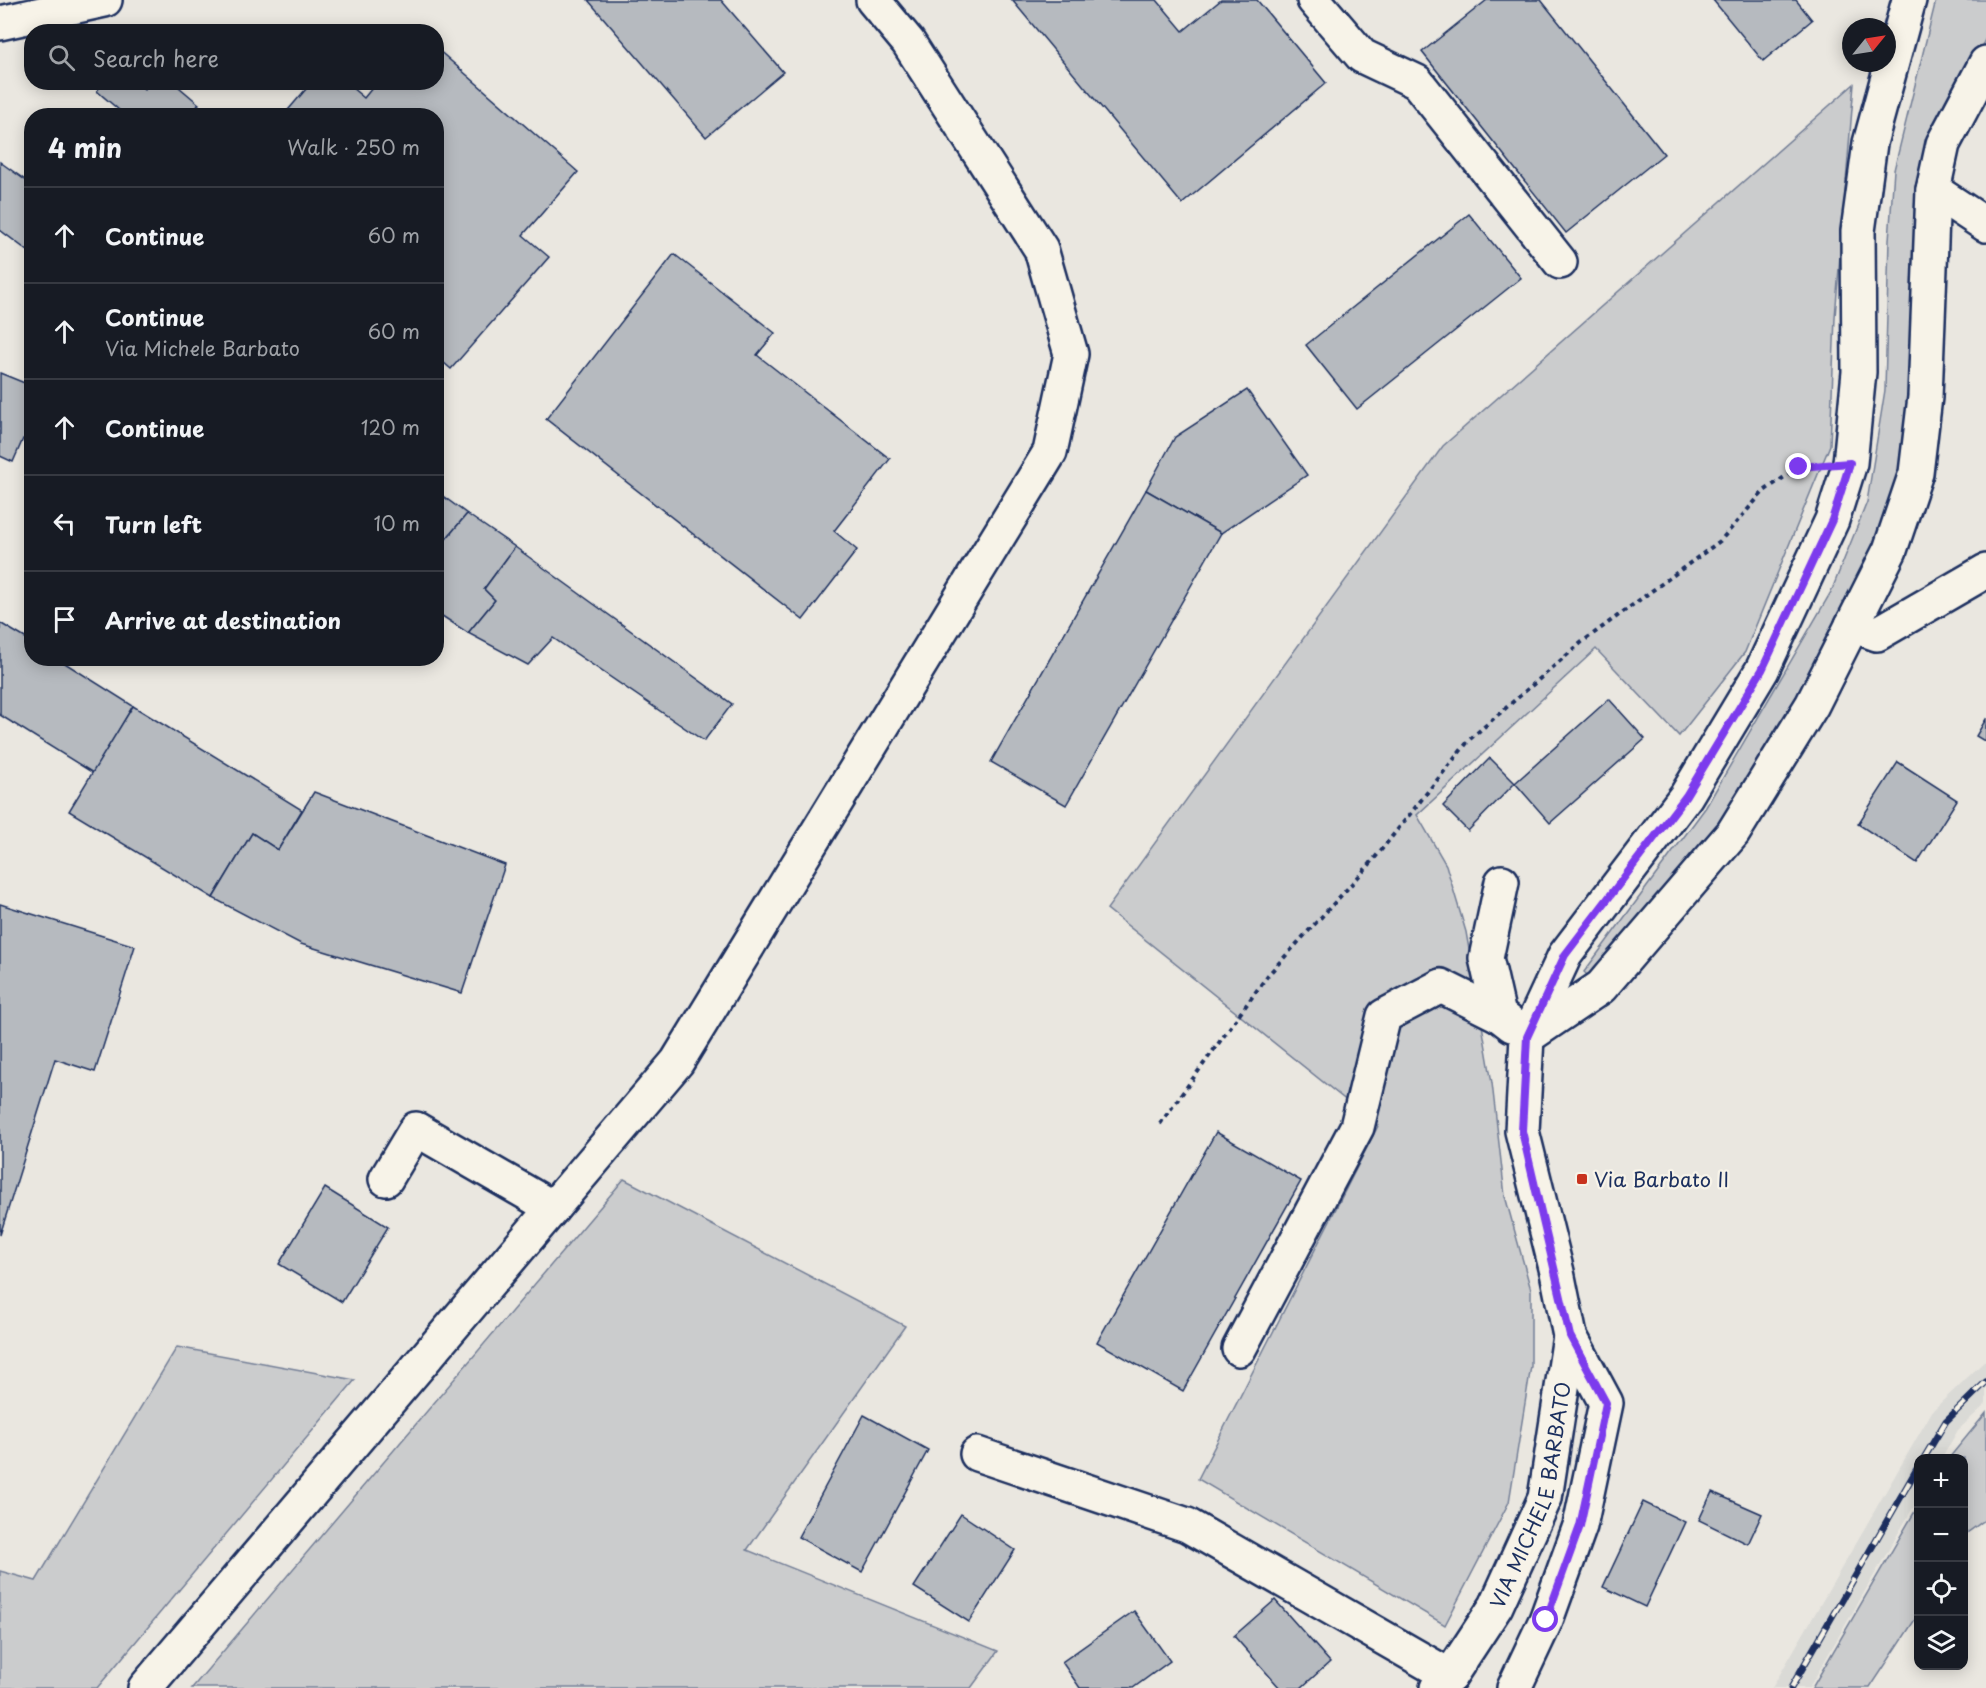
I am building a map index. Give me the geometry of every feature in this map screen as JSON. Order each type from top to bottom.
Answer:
[{"type":"street","points":[[0,23],[105,0]]},
{"type":"street","points":[[146,1688],[676,1062],[1050,452],[1071,354],[1041,249],[908,42],[873,0]]},
{"type":"street","points":[[1314,0],[1362,56],[1417,81],[1560,262]]},
{"type":"street","points":[[1527,1037],[1565,955],[1686,796],[1762,670],[1832,520],[1850,463],[1859,372],[1858,231],[1870,143],[1909,0]]},
{"type":"street","points":[[1527,1037],[1601,987],[1733,833],[1812,705],[1890,550],[1916,473],[1925,397],[1933,190],[1942,144],[1986,63]]},
{"type":"street","points":[[1933,190],[1986,225]]},
{"type":"street","points":[[1852,625],[1877,634],[1986,571]]},
{"type":"street","points":[[1498,1015],[1486,958],[1502,882]]},
{"type":"street","points":[[1239,1349],[1357,1127],[1384,1016],[1441,986],[1498,1015],[1527,1037]]},
{"type":"street","name":"VIA MICHELE BARBATO","points":[[1444,1682],[1496,1606],[1545,1498],[1570,1336],[1522,1131],[1527,1037]]},
{"type":"street","points":[[386,1179],[416,1129],[553,1208]]},
{"type":"street","points":[[1514,1688],[1546,1620],[1580,1526],[1606,1403],[1570,1336]]},
{"type":"street","points":[[977,1454],[1187,1525],[1444,1682]]},
{"type":"path","points":[[1160,1124],[1268,975],[1370,864],[1470,739],[1582,642],[1720,542],[1764,491],[1799,467],[1850,463]]},
{"type":"shaded area","points":[[1936,0],[1986,0],[1986,38],[1940,122],[1907,475],[1881,552],[1728,822],[1592,980],[1584,972],[1706,807],[1831,592],[1867,502],[1885,390],[1889,240],[1894,170]]},
{"type":"shaded area","points":[[1854,84],[1835,317],[1830,445],[1745,652],[1679,736],[1596,649],[1417,815],[1446,865],[1466,932],[1492,1083],[1505,1196],[1531,1290],[1531,1366],[1509,1502],[1445,1625],[1198,1479],[1378,1126],[1107,909],[1443,446]]},
{"type":"shaded area","points":[[624,1179],[905,1326],[747,1550],[998,1651],[971,1688],[192,1688]]},
{"type":"shaded area","points":[[177,1347],[355,1380],[97,1688],[0,1688],[0,1571],[36,1581]]},
{"type":"shaded area","points":[[1986,1360],[1986,1404],[1958,1430],[1944,1454],[1914,1454],[1914,1506],[1809,1688],[1772,1688],[1933,1410]]},
{"type":"shaded area","points":[[1986,1413],[1986,1519],[1968,1532],[1968,1454],[1952,1454]]},
{"type":"shaded area","points":[[1914,1513],[1914,1621],[1870,1688],[1812,1688]]},
{"type":"building","points":[[588,0],[721,0],[783,72],[706,137]]},
{"type":"building","points":[[1012,0],[1157,0],[1183,31],[1221,0],[1257,0],[1326,83],[1182,204]]},
{"type":"building","points":[[1487,0],[1541,0],[1664,154],[1566,233],[1422,52]]},
{"type":"building","points":[[1713,0],[1796,0],[1812,20],[1763,61]]},
{"type":"building","points":[[444,55],[578,172],[523,235],[549,257],[451,369],[444,363],[444,108],[290,108],[305,90],[354,90],[364,98],[370,90],[444,90]]},
{"type":"building","points":[[182,90],[199,104],[196,108],[117,108],[97,91]]},
{"type":"building","points":[[0,162],[24,179],[24,248],[0,230]]},
{"type":"building","points":[[1469,214],[1521,278],[1357,409],[1306,345]]},
{"type":"building","points":[[674,254],[775,333],[757,355],[890,459],[834,531],[857,550],[803,620],[546,419]]},
{"type":"building","points":[[0,373],[24,383],[24,439],[13,462],[0,456]]},
{"type":"building","points":[[1247,390],[1307,475],[1221,533],[1146,490],[1175,437]]},
{"type":"building","points":[[1146,490],[1221,533],[1066,805],[991,762]]},
{"type":"building","points":[[444,497],[467,514],[444,541]]},
{"type":"building","points":[[467,514],[515,547],[484,589],[495,600],[468,633],[444,617],[444,541]]},
{"type":"building","points":[[515,547],[732,704],[704,741],[553,638],[528,665],[468,633],[495,600],[484,589]]},
{"type":"building","points":[[0,623],[24,637],[24,666],[70,666],[133,706],[93,773],[0,715]]},
{"type":"building","points":[[1609,699],[1645,739],[1550,823],[1515,783]]},
{"type":"building","points":[[133,706],[302,810],[278,850],[252,833],[213,898],[69,811]]},
{"type":"building","points":[[1986,719],[1986,742],[1976,736]]},
{"type":"building","points":[[1490,758],[1515,783],[1468,831],[1443,806]]},
{"type":"building","points":[[1898,762],[1957,800],[1917,863],[1858,824]]},
{"type":"building","points":[[314,792],[505,865],[462,993],[301,944],[213,898],[252,833],[278,850]]},
{"type":"building","points":[[0,904],[135,946],[95,1072],[55,1059],[0,1235]]},
{"type":"building","points":[[1216,1132],[1301,1181],[1183,1391],[1097,1342]]},
{"type":"building","points":[[325,1188],[388,1227],[342,1302],[279,1264]]},
{"type":"building","points":[[864,1415],[928,1450],[862,1572],[798,1537]]},
{"type":"building","points":[[1712,1492],[1762,1514],[1748,1544],[1699,1520]]},
{"type":"building","points":[[1643,1502],[1685,1522],[1645,1607],[1603,1587]]},
{"type":"building","points":[[961,1514],[1015,1550],[969,1622],[914,1587]]},
{"type":"building","points":[[1275,1600],[1330,1662],[1301,1688],[1280,1688],[1234,1636]]},
{"type":"building","points":[[1134,1611],[1170,1661],[1133,1688],[1080,1688],[1062,1662]]},
{"type":"railway","points":[[1926,1454],[1946,1421],[1986,1382]]},
{"type":"railway","points":[[1791,1688],[1914,1474]]},
{"type":"place","name":"Via Barbato II","points":[[1582,1179]]},
{"type":"route","points":[[1546,1620],[1580,1526],[1606,1403],[1570,1336],[1557,1272],[1522,1131],[1527,1037],[1565,955],[1686,796],[1762,670],[1832,520],[1850,463],[1799,467]]}]
